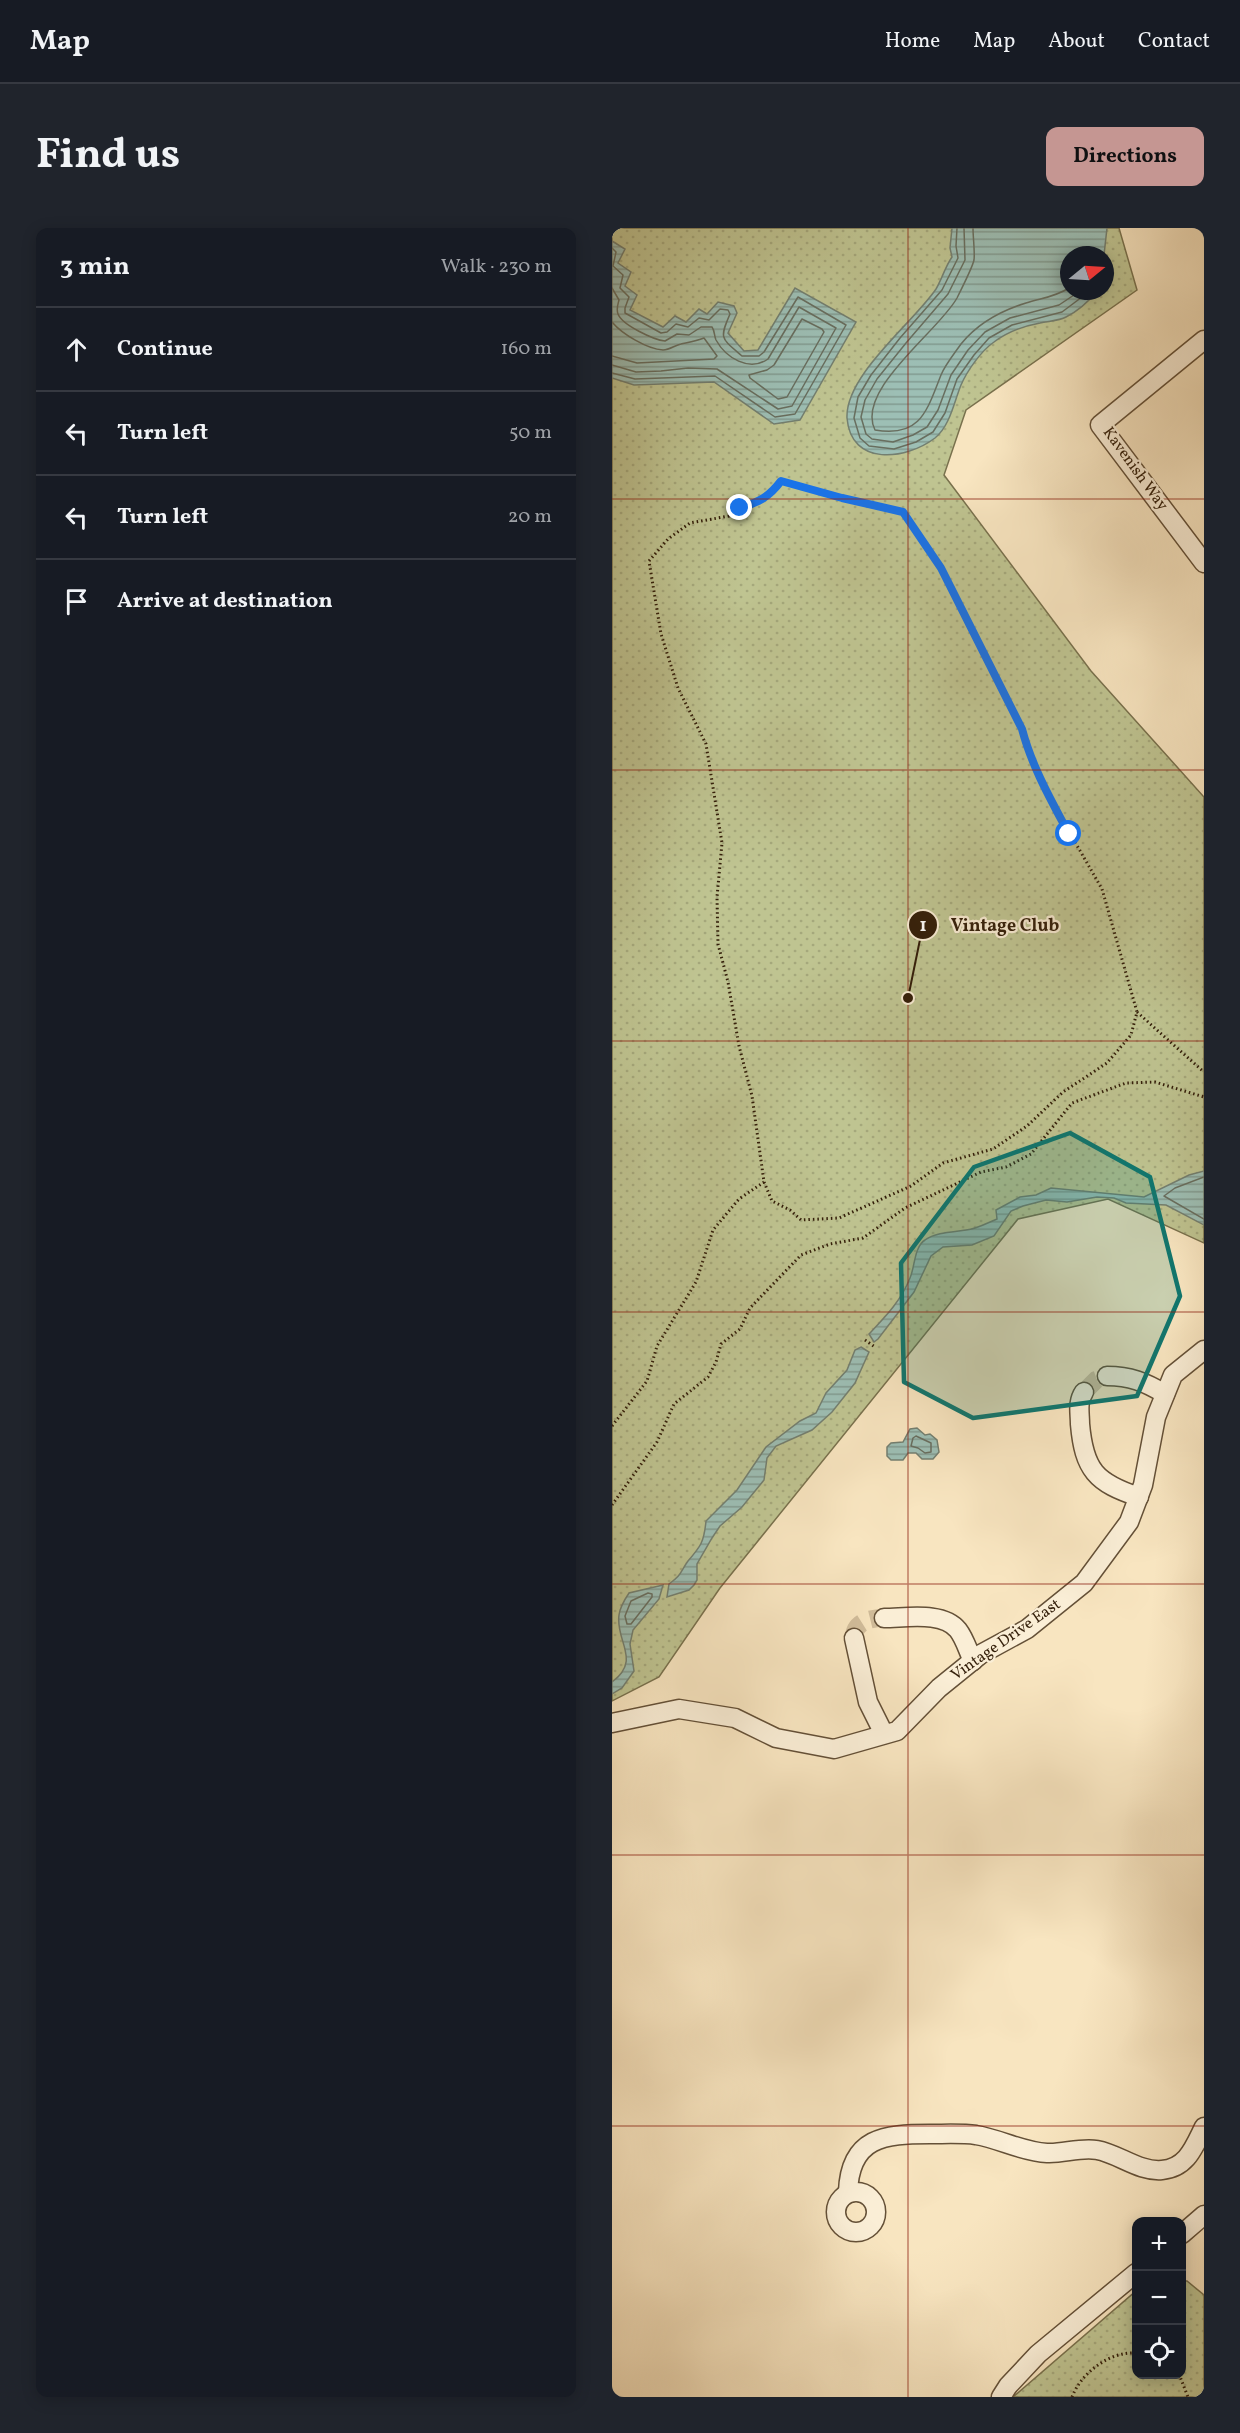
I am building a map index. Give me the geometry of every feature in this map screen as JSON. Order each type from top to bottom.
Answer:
[{"type":"street","name":"Kavenish Way","points":[[1204,340],[1101,425],[1204,563]]},
{"type":"street","name":"Vintage Drive East","points":[[612,1723],[679,1709],[735,1718],[776,1738],[834,1749],[897,1731],[939,1688],[981,1654],[1028,1629],[1084,1583],[1129,1522],[1143,1485],[1156,1417],[1173,1374],[1204,1350]]},
{"type":"street","points":[[1107,1376],[1128,1376],[1165,1394]]},
{"type":"street","points":[[1084,1392],[1079,1408],[1084,1453],[1089,1466],[1096,1476],[1107,1484],[1139,1497]]},
{"type":"street","points":[[884,1618],[945,1620],[959,1632],[973,1661]]},
{"type":"street","points":[[854,1638],[868,1702],[884,1734]]},
{"type":"street","points":[[848,2192],[849,2172],[859,2153],[878,2139],[900,2134],[976,2135],[1047,2153],[1096,2150],[1147,2169],[1163,2170],[1182,2163],[1188,2158],[1204,2127]]},
{"type":"street","points":[[1186,2231],[1204,2215]]},
{"type":"street","points":[[1001,2397],[1008,2386],[1038,2354],[1132,2276]]},
{"type":"path","points":[[781,481],[903,512],[941,568],[1022,729],[1028,752],[1040,781],[1102,889],[1137,1012],[1131,1035],[1107,1063],[1063,1092],[1027,1126],[993,1149],[943,1163],[911,1186],[839,1218],[801,1220],[790,1210],[772,1201],[764,1182],[752,1096],[718,944],[717,897],[722,843],[706,744],[678,688],[664,645],[649,561],[668,540],[690,523],[729,516],[740,508],[760,502],[771,494],[781,481]]},
{"type":"path","points":[[1137,1012],[1204,1072]]},
{"type":"path","points":[[612,1505],[657,1443],[674,1404],[708,1377],[721,1344],[740,1329],[750,1308],[801,1255],[830,1244],[863,1238],[905,1208],[981,1172],[1006,1167],[1031,1154],[1072,1103],[1126,1083],[1155,1082],[1204,1097]]},
{"type":"path","points":[[612,1426],[647,1381],[657,1346],[696,1282],[713,1230],[739,1199],[764,1182]]},
{"type":"path","points":[[865,1340],[875,1347]]},
{"type":"path","points":[[1072,2397],[1076,2385],[1088,2372],[1119,2356],[1132,2352]]},
{"type":"path","points":[[1181,2379],[1188,2397]]},
{"type":"highlighted area","points":[[1070,1133],[1150,1177],[1180,1296],[1137,1396],[973,1418],[904,1382],[901,1263],[974,1167]]},
{"type":"green space","points":[[612,228],[1119,228],[1137,290],[966,410],[944,475],[1091,671],[1204,797],[1204,1243],[1108,1199],[1018,1219],[720,1588],[659,1677],[612,1701]]},
{"type":"green space","points":[[1186,2281],[1204,2295],[1204,2397],[1013,2397],[1132,2294],[1132,2379],[1186,2379]]},
{"type":"water","points":[[952,228],[1107,228],[1105,246],[1060,246],[1060,300],[1088,300],[1083,306],[1066,317],[1016,330],[989,346],[967,374],[948,420],[935,438],[910,451],[882,455],[869,452],[858,445],[851,434],[847,418],[849,401],[868,367],[936,289],[952,257],[950,248]]},
{"type":"water","points":[[612,241],[625,249],[618,263],[631,272],[625,286],[637,295],[630,310],[663,327],[675,316],[686,322],[699,309],[707,314],[718,302],[734,306],[737,313],[728,333],[744,351],[758,350],[795,288],[856,322],[800,420],[774,424],[714,382],[634,385],[612,378]]},
{"type":"water","points":[[1204,1171],[1204,1225],[1166,1205],[1126,1203],[1114,1198],[1097,1197],[1067,1202],[1046,1200],[1023,1206],[1011,1211],[994,1236],[972,1245],[943,1247],[931,1256],[914,1292],[878,1339],[874,1342],[869,1334],[902,1294],[912,1273],[919,1247],[929,1237],[982,1226],[997,1219],[996,1210],[1020,1197],[1036,1195],[1051,1188],[1144,1197],[1189,1175]]},
{"type":"water","points":[[861,1347],[869,1352],[855,1383],[832,1412],[812,1430],[776,1446],[767,1458],[764,1480],[742,1507],[720,1526],[712,1538],[697,1564],[697,1580],[694,1585],[689,1590],[667,1597],[669,1584],[679,1576],[701,1543],[706,1521],[737,1490],[766,1447],[800,1421],[816,1413],[826,1393],[847,1370],[855,1350]]},
{"type":"water","points":[[917,1428],[925,1435],[930,1434],[937,1440],[939,1452],[933,1459],[922,1459],[916,1453],[908,1453],[903,1460],[891,1460],[887,1456],[887,1447],[891,1443],[903,1442],[910,1429]]},
{"type":"water","points":[[663,1585],[659,1599],[633,1630],[630,1644],[634,1671],[622,1688],[612,1694],[612,1682],[621,1674],[626,1658],[619,1624],[623,1603],[629,1593]]},
{"type":"tunnel","points":[[1084,1392],[1096,1380],[1107,1376]]},
{"type":"tunnel","points":[[854,1638],[857,1628],[863,1622],[884,1618]]},
{"type":"place","name":"Vintage Club","points":[[908,998]]},
{"type":"route","points":[[740,508],[760,502],[771,494],[781,481],[903,512],[941,568],[1022,729],[1028,752],[1040,781],[1069,834]]}]
